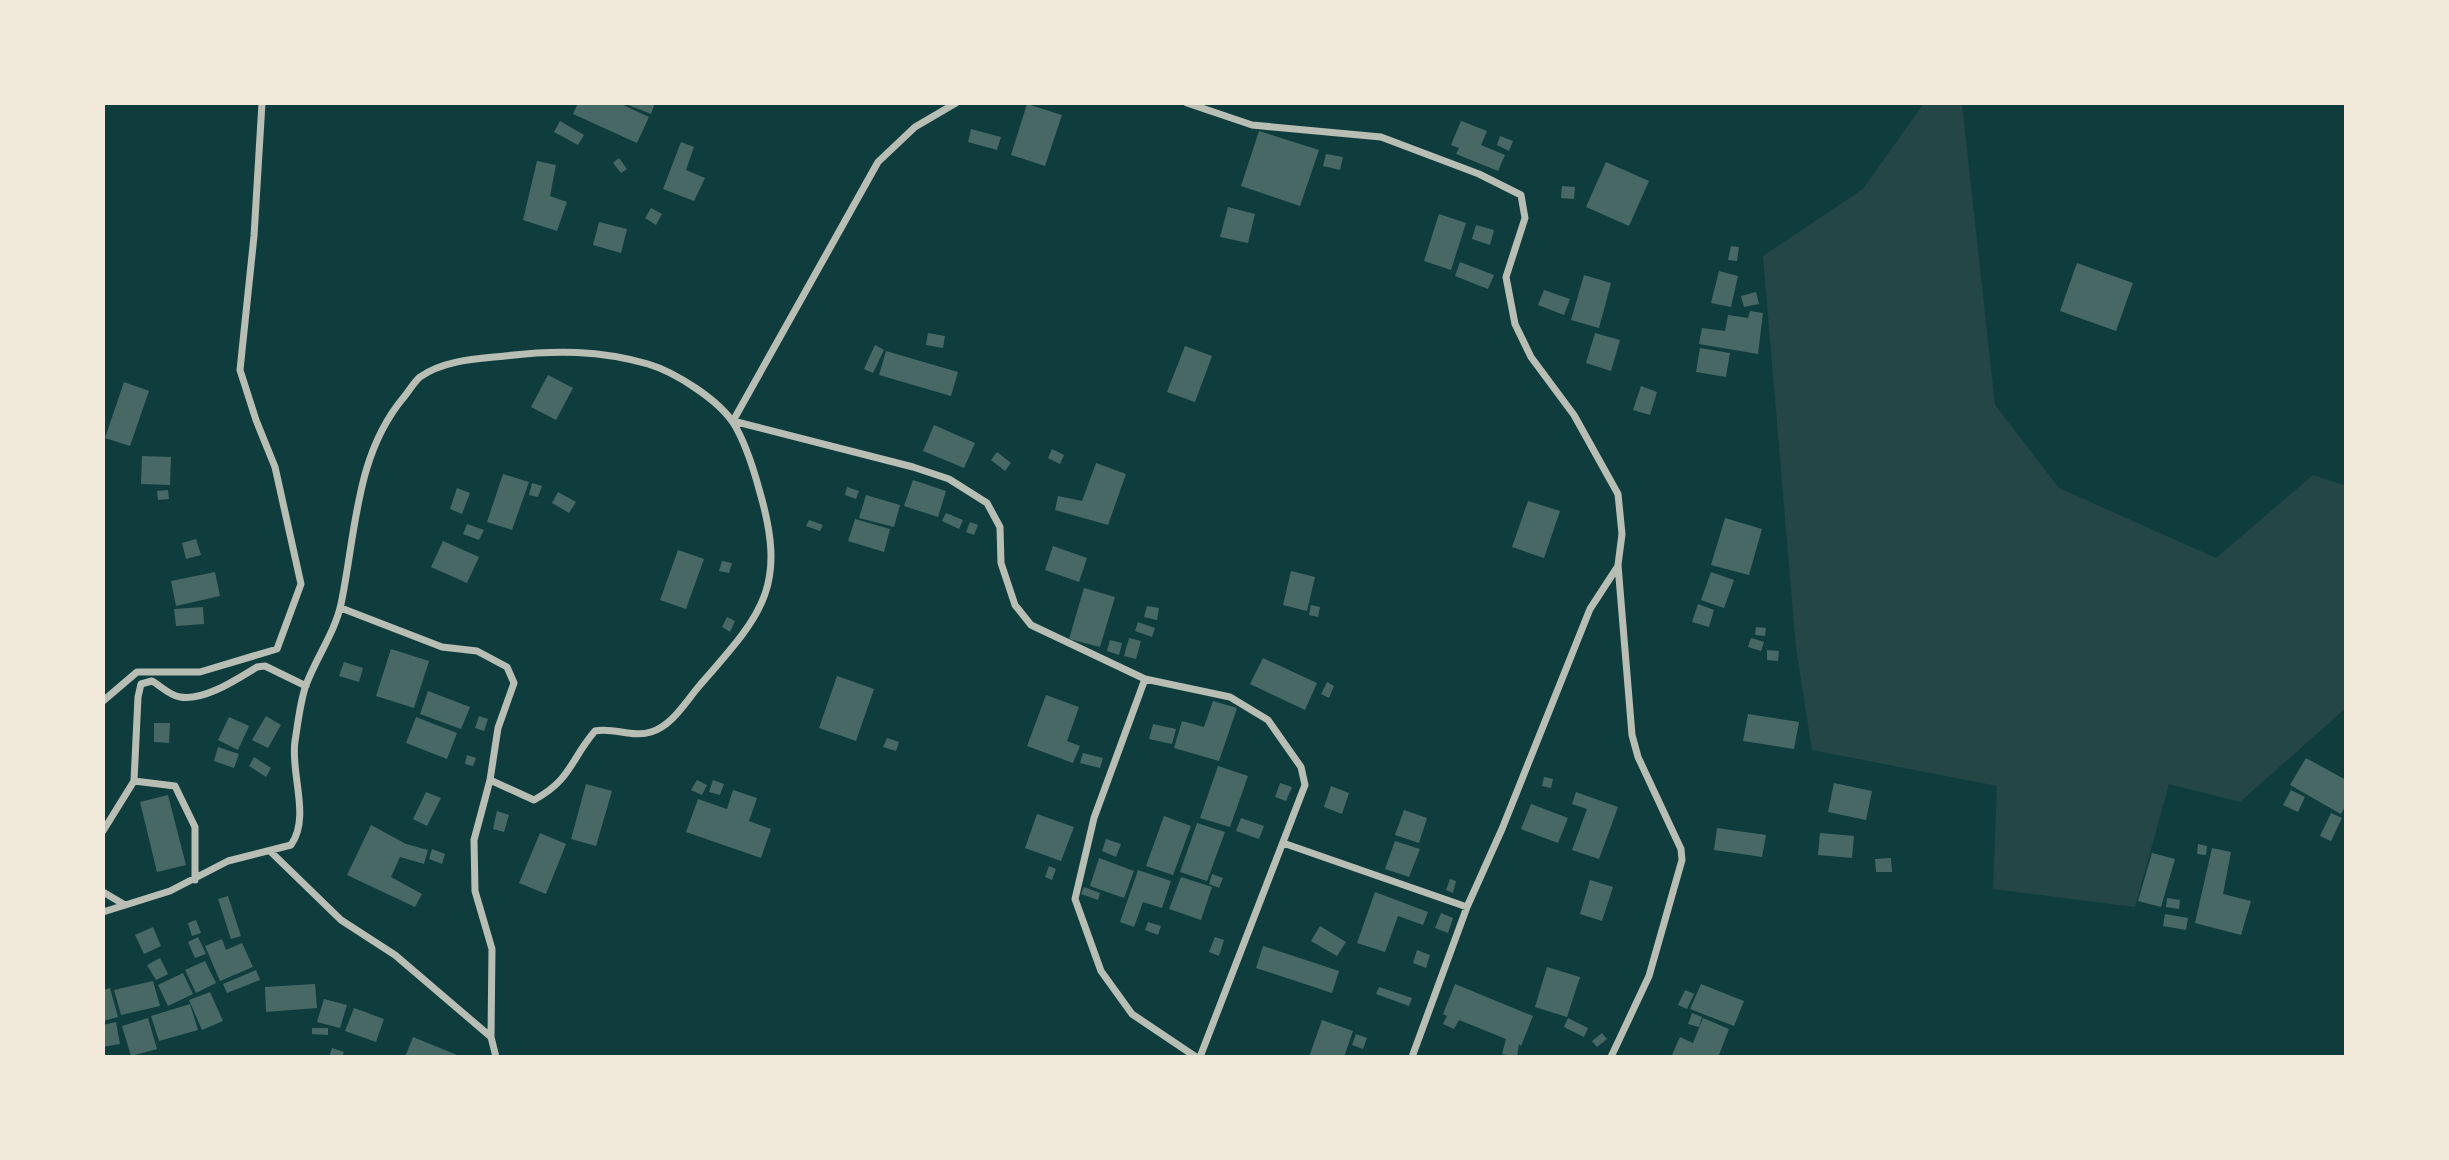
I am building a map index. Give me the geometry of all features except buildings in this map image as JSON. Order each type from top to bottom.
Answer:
[{"type":"street","points":[[103,701],[137,672],[201,672],[277,649],[301,584],[275,467],[256,421],[240,370],[254,236],[262,103]]},
{"type":"street","points":[[733,421],[878,162],[915,127],[956,103]]},
{"type":"street","points":[[1187,103],[1252,125],[1381,137],[1479,174],[1521,195],[1525,218],[1506,277],[1510,306],[1531,357],[1574,415],[1618,494],[1622,534],[1618,565],[1632,735],[1643,768],[1681,849],[1682,860],[1649,976],[1611,1057]]},
{"type":"street","points":[[103,912],[195,880],[228,861],[291,845],[298,836],[299,812],[292,758],[306,686],[341,608],[358,494],[388,415],[419,378],[448,364],[534,352],[610,353],[654,366],[689,383],[733,421],[752,462],[770,526],[769,578],[757,616],[726,657],[665,724],[644,733],[606,729],[595,731],[574,766],[552,790],[534,800],[490,780]]},
{"type":"street","points":[[733,421],[913,467],[959,485],[987,503],[1000,527],[1000,562],[1015,605],[1031,625],[1144,679],[1230,697],[1268,720],[1301,767],[1305,785],[1198,1057],[1132,1014],[1101,971],[1075,899],[1094,818],[1144,679]]},
{"type":"street","points":[[1412,1057],[1466,907],[1502,829],[1590,609],[1618,565]]},
{"type":"street","points":[[341,608],[442,647],[477,651],[507,667],[514,683],[498,728],[490,780],[474,840],[475,891],[492,949],[491,1037],[496,1057]]},
{"type":"street","points":[[103,831],[134,781],[138,697],[141,684],[145,681],[152,681],[178,697],[189,697],[214,690],[257,667],[265,666],[306,686]]},
{"type":"street","points":[[134,781],[175,786],[195,827],[195,880]]},
{"type":"street","points":[[1283,843],[1466,907]]},
{"type":"street","points":[[271,852],[341,920],[395,955],[491,1037]]},
{"type":"street","points":[[103,892],[125,905]]},
{"type":"shaded area","points":[[1924,103],[1962,104],[1995,405],[2059,488],[2216,558],[2313,475],[2346,486],[2346,708],[2240,802],[2169,784],[2135,907],[1993,889],[1997,786],[1812,750],[1796,648],[1763,256],[1863,189]]}]
